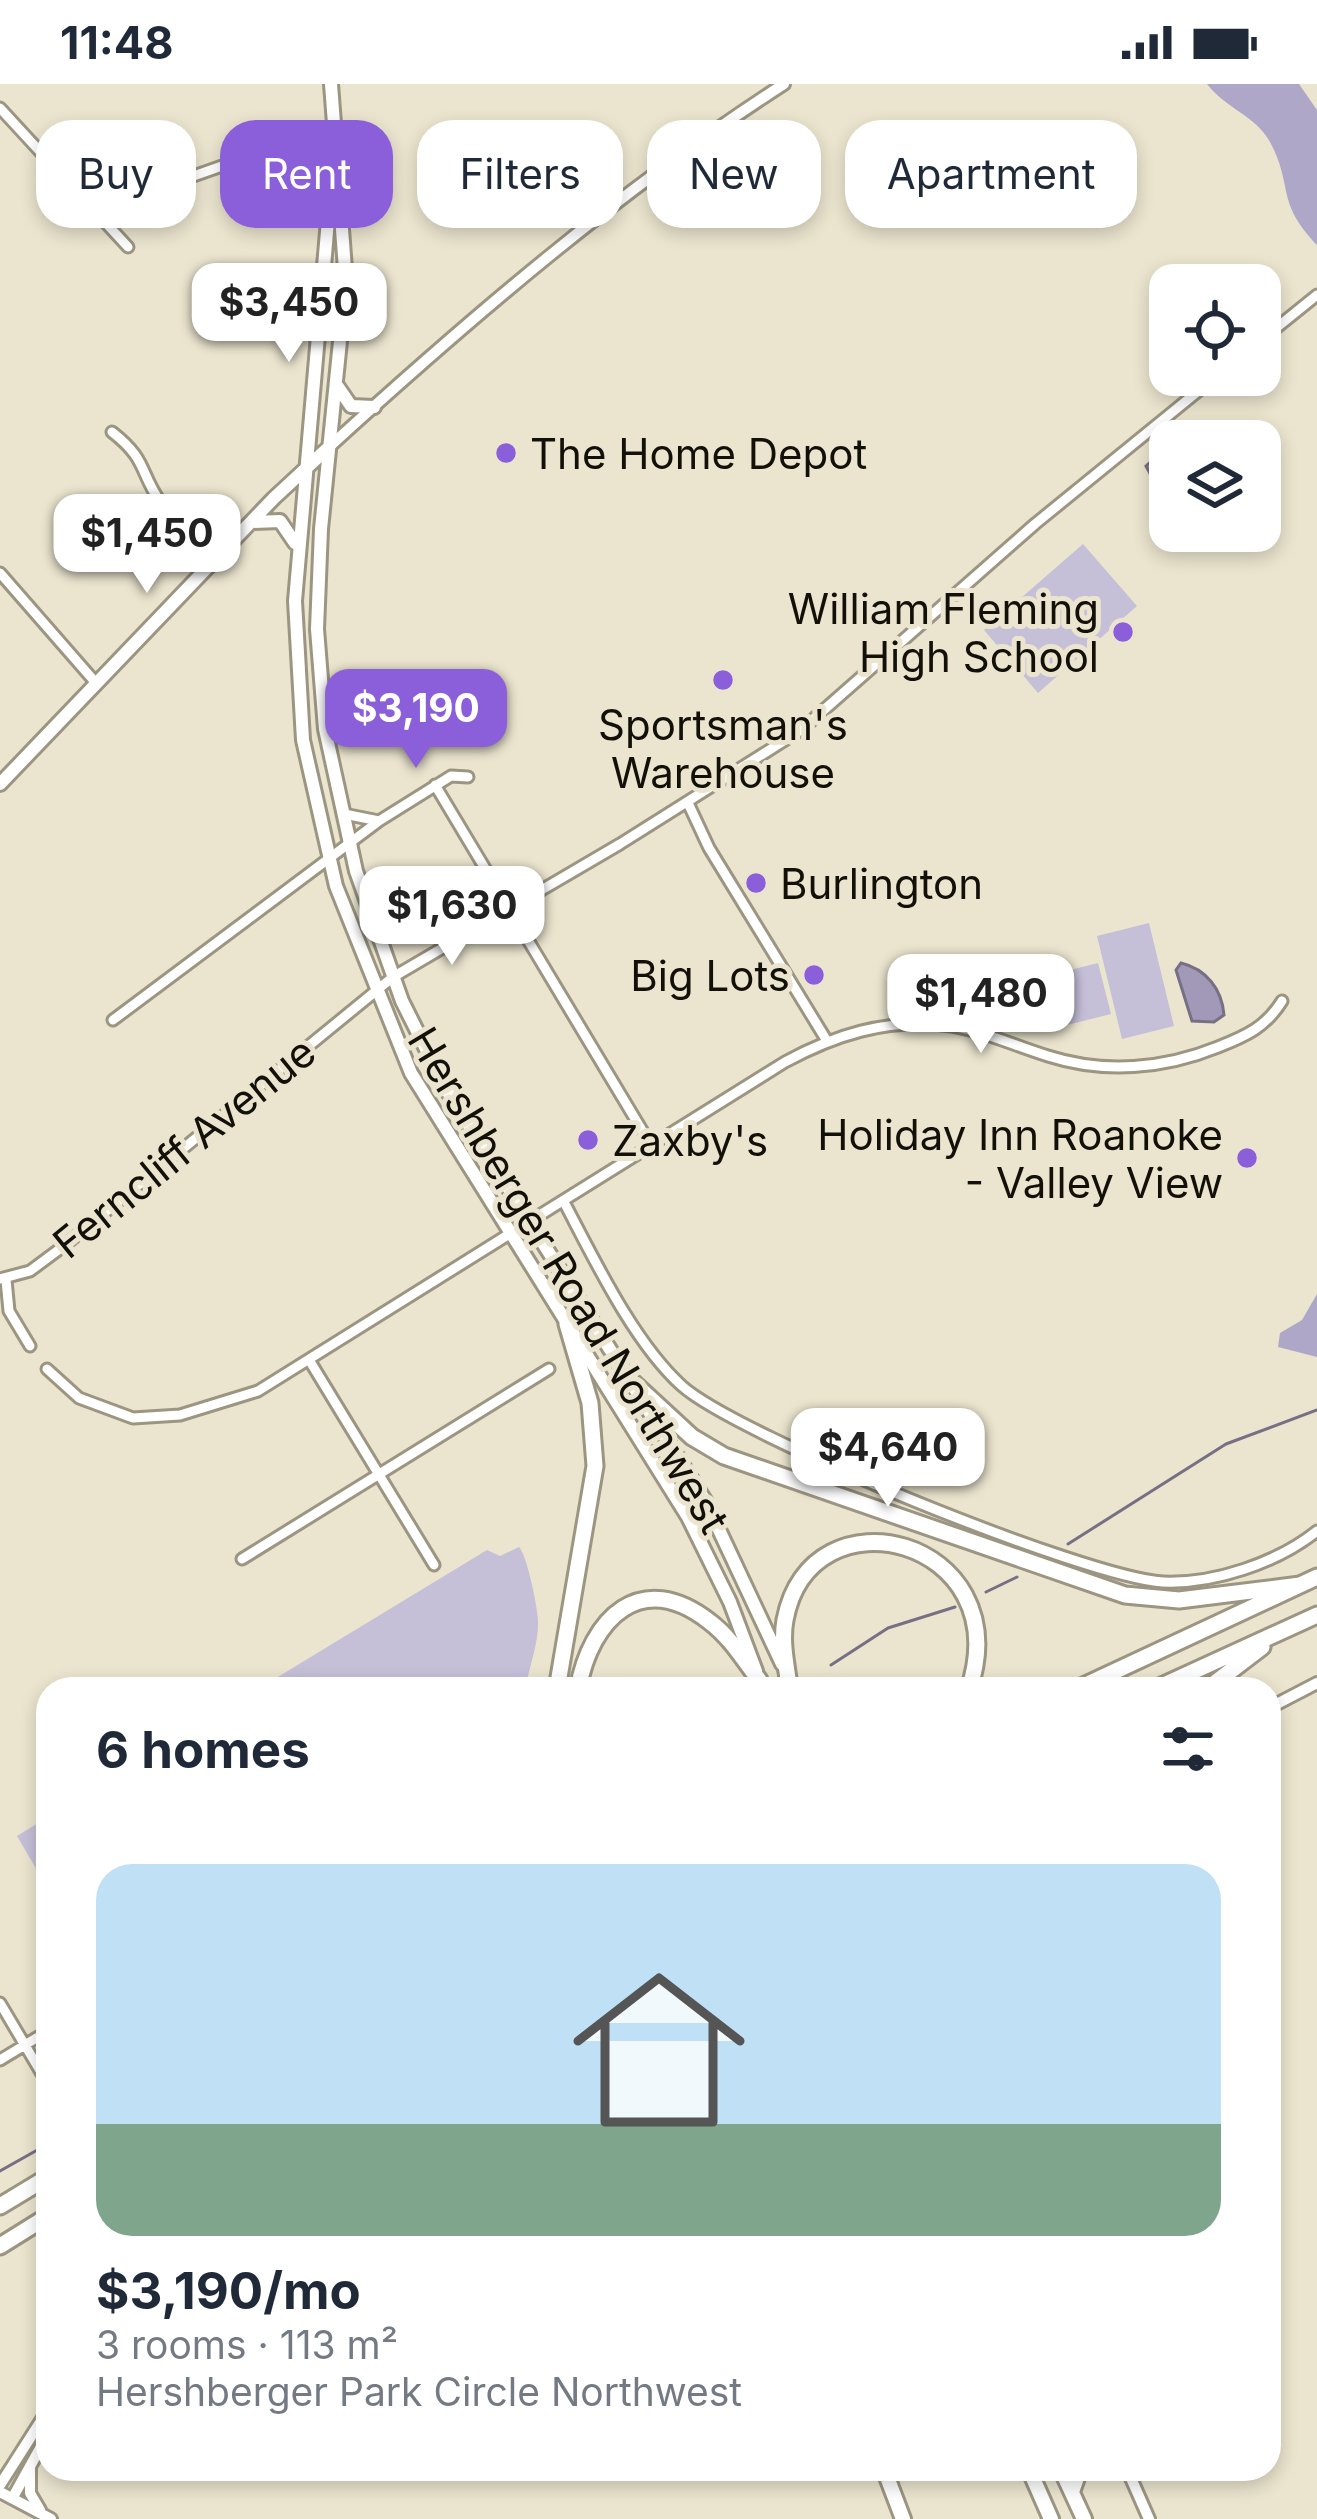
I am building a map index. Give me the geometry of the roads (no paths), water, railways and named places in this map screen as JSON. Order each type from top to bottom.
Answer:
[{"type":"highway","points":[[559,1677],[596,1466],[590,1403],[567,1324]]},
{"type":"highway","points":[[628,1378],[692,1437],[724,1456],[1075,1582],[1124,1595],[1179,1600],[1300,1585]]},
{"type":"highway","points":[[789,1677],[784,1625],[797,1588],[830,1557],[854,1545],[884,1541],[933,1557],[964,1590],[976,1633],[970,1677]]},
{"type":"highway","points":[[1103,1677],[1317,1577]]},
{"type":"highway","points":[[582,1677],[596,1632],[613,1614],[644,1601],[683,1606],[711,1622],[754,1677]]},
{"type":"highway","points":[[1181,1677],[1317,1615]]},
{"type":"highway","points":[[1223,1677],[1285,1630]]},
{"type":"highway","points":[[0,2206],[36,2184]]},
{"type":"highway","points":[[0,2246],[36,2224]]},
{"type":"main road","name":"Hershberger Road Northwest","points":[[331,84],[332,120]]},
{"type":"main road","name":"Hershberger Road Northwest","points":[[327,228],[297,551],[296,679],[310,782],[328,856],[374,991],[422,1094],[688,1517],[730,1602],[757,1677]]},
{"type":"main road","name":"Hershberger Road Northwest","points":[[344,228],[347,252],[317,628],[325,729],[348,843],[392,976],[446,1089],[728,1541],[786,1677]]},
{"type":"main road","points":[[337,385],[351,406],[374,407]]},
{"type":"main road","points":[[0,783],[329,447]]},
{"type":"main road","points":[[250,523],[268,519],[286,524],[297,551]]},
{"type":"main road","points":[[889,2481],[903,2519]]},
{"type":"main road","points":[[1035,2481],[1052,2519]]},
{"type":"main road","points":[[1067,2481],[1084,2519]]},
{"type":"main road","points":[[1072,2492],[1076,2481]]},
{"type":"street","points":[[329,447],[624,194],[784,84]]},
{"type":"street","points":[[0,108],[128,247]]},
{"type":"street","points":[[1281,324],[1317,295]]},
{"type":"street","name":"Ferncliff Avenue","points":[[3,1279],[30,1271],[65,1245],[392,976],[688,803],[801,730],[1035,524],[1192,396]]},
{"type":"street","points":[[112,431],[142,459],[158,499],[175,520],[217,558]]},
{"type":"street","points":[[0,573],[96,683]]},
{"type":"street","points":[[112,1020],[379,821],[451,776],[468,777]]},
{"type":"street","points":[[435,785],[652,1147]]},
{"type":"street","points":[[688,803],[701,835],[827,1040]]},
{"type":"street","points":[[341,813],[379,821]]},
{"type":"street","points":[[47,1370],[98,1408],[150,1419],[258,1391],[827,1040],[868,1028],[943,1025],[1070,1062],[1152,1065],[1198,1055],[1268,1024],[1282,1001]]},
{"type":"street","points":[[564,1202],[667,1371],[732,1420],[1014,1537],[1130,1578],[1179,1581],[1242,1569],[1317,1531]]},
{"type":"street","points":[[3,1279],[9,1311],[30,1346]]},
{"type":"street","points":[[310,1363],[434,1565]]},
{"type":"street","points":[[242,1559],[549,1369]]},
{"type":"street","points":[[1281,1702],[1317,1684]]},
{"type":"street","points":[[0,2003],[36,2064]]},
{"type":"street","points":[[0,2060],[36,2038]]},
{"type":"street","points":[[0,2471],[36,2427]]},
{"type":"street","points":[[4,2491],[36,2452]]},
{"type":"street","points":[[32,2458],[30,2493],[46,2516]]},
{"type":"street","points":[[4,2491],[14,2459]]},
{"type":"street","points":[[1132,2481],[1149,2519]]},
{"type":"street","points":[[4,2491],[46,2516]]},
{"type":"waterway","points":[[1068,1544],[1226,1444],[1317,1410]]},
{"type":"waterway","points":[[986,1592],[1017,1577]]},
{"type":"waterway","points":[[831,1665],[888,1628],[955,1607]]},
{"type":"waterway","points":[[0,2171],[36,2151]]},
{"type":"place","name":"The Home Depot","points":[[506,453]]},
{"type":"place","name":"William Fleming High School","points":[[1123,632]]},
{"type":"place","name":"Sportsman's Warehouse","points":[[723,680]]},
{"type":"place","name":"Burlington","points":[[756,883]]},
{"type":"place","name":"Big Lots","points":[[814,975]]},
{"type":"place","name":"Zaxby's","points":[[588,1140]]},
{"type":"place","name":"Holiday Inn Roanoke - Valley View","points":[[1247,1158]]}]
